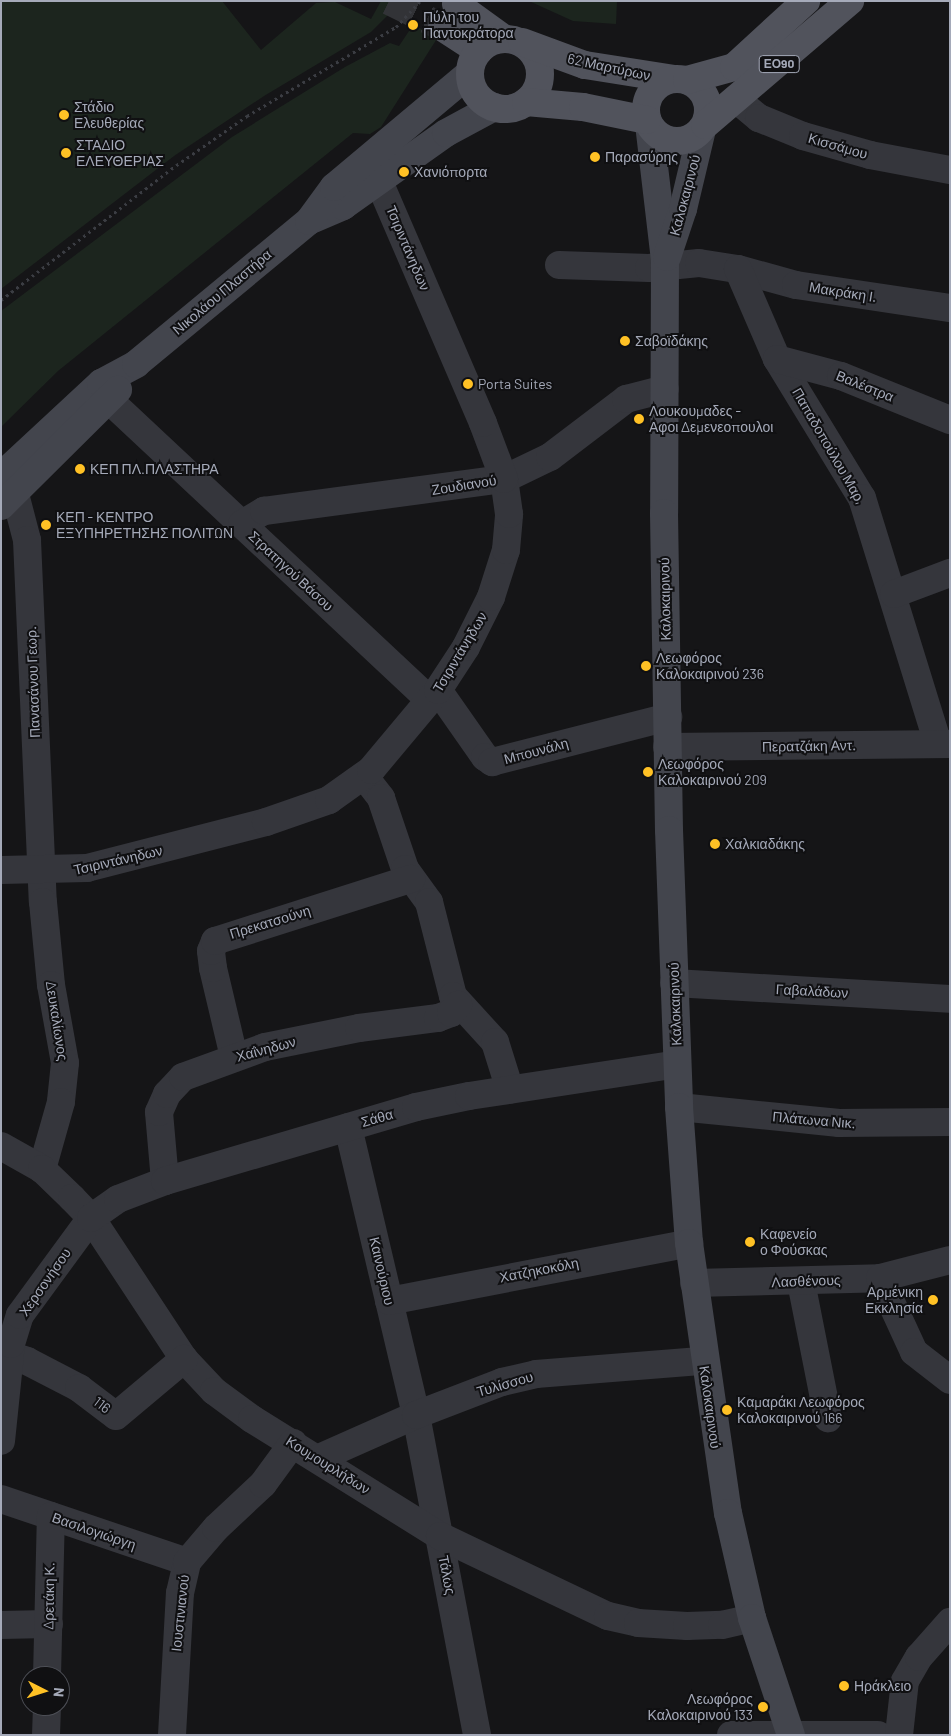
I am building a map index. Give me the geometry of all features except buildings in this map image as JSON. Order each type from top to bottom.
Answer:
[{"type":"main road","name":"ΕΟ90","points":[[648,122],[649,96],[659,84],[734,67],[806,1]]},
{"type":"main road","name":"ΕΟ90","points":[[494,107],[511,108],[526,102],[583,108],[648,122],[659,135],[672,141],[691,138],[850,1]]},
{"type":"main road","name":"62 Μαρτύρων","points":[[474,62],[449,16],[511,40],[585,65],[680,80]]},
{"type":"main road","name":"ΕΟ90","points":[[511,40],[535,55],[540,70],[538,86],[526,102]]},
{"type":"main road","points":[[494,107],[474,91],[474,62],[489,42],[511,40]]},
{"type":"main road","name":"Νικολάου Πλαστήρα","points":[[6,492],[102,383],[136,364],[309,221],[334,188],[444,98],[474,62]]},
{"type":"main road","points":[[680,80],[705,96],[708,110],[704,127]]},
{"type":"main road","name":"Νικολάου Πλαστήρα","points":[[309,221],[343,206],[459,125],[494,107]]},
{"type":"main road","name":"Καλοκαιρινού","points":[[648,122],[665,263],[667,748],[677,1064],[689,1243],[703,1361],[728,1514],[752,1618],[791,1734]]},
{"type":"main road","name":"Καλοκαιρινού","points":[[665,263],[683,209],[704,127]]},
{"type":"main road","name":"Νικολάου Πλαστήρα","points":[[6,492],[109,400],[136,364]]},
{"type":"street","name":"Κισσάμου","points":[[736,99],[759,118],[802,136],[879,157],[950,170]]},
{"type":"street","name":"Τσιριντάνηδων","points":[[1,870],[70,871],[112,863],[266,822],[329,800],[364,776],[434,695],[477,627],[503,564],[509,514],[504,480],[483,423],[379,181]]},
{"type":"street","name":"Μακράκη Ι.","points":[[559,266],[649,268],[665,263],[699,263],[738,269],[796,285],[950,308]]},
{"type":"street","name":"Παπαδοπούλου Μαρ,","points":[[738,269],[778,359],[862,498],[944,744]]},
{"type":"street","name":"Βαλέστρα","points":[[778,359],[841,376],[950,420]]},
{"type":"street","name":"Ζουδιανού","points":[[242,524],[264,511],[504,480],[550,457],[626,398],[665,389]]},
{"type":"street","name":"Στρατηγού Βάσου","points":[[109,400],[242,524],[434,695]]},
{"type":"street","name":"Πανασάνου Γεωρ.","points":[[6,492],[28,556],[41,871]]},
{"type":"street","points":[[894,594],[950,573]]},
{"type":"street","name":"Μπουνάλη","points":[[434,695],[485,757],[492,762],[668,717]]},
{"type":"street","name":"Περατζάκη Αντ.","points":[[667,748],[944,744]]},
{"type":"street","points":[[364,776],[381,798],[411,879],[429,902],[448,981],[458,1005],[495,1042],[510,1090]]},
{"type":"street","name":"Δευκαλίωνος","points":[[41,871],[51,986],[65,1063],[61,1102],[42,1169]]},
{"type":"street","name":"Πρεκατσούνη","points":[[234,1057],[213,968],[211,951],[216,941],[411,879]]},
{"type":"street","name":"Γαβαλάδων","points":[[674,982],[950,999]]},
{"type":"street","name":"Χαΐνηδων","points":[[165,1181],[158,1120],[166,1094],[183,1078],[234,1057],[265,1047],[359,1028],[438,1018],[451,1013],[458,1005]]},
{"type":"street","name":"Σάθα","points":[[90,1218],[105,1206],[132,1191],[416,1107],[677,1064]]},
{"type":"street","name":"Πλάτωνα Νικ.","points":[[679,1107],[839,1123],[950,1122]]},
{"type":"street","name":"Καινούριου","points":[[348,1127],[416,1415]]},
{"type":"street","name":"Κουμουρλήδων","points":[[1,1146],[42,1169],[90,1218],[184,1359],[230,1404],[319,1458],[440,1536],[625,1622],[709,1626],[752,1618]]},
{"type":"street","name":"Χερσονήσου","points":[[1,1441],[9,1355],[17,1323],[26,1304],[90,1218]]},
{"type":"street","name":"Χατζηκοκόλη","points":[[390,1301],[689,1243]]},
{"type":"street","name":"Λασθένους","points":[[694,1283],[802,1282],[880,1278],[950,1260]]},
{"type":"street","points":[[880,1278],[914,1352],[950,1380]]},
{"type":"street","points":[[802,1282],[828,1418]]},
{"type":"street","name":"116","points":[[9,1355],[27,1361],[72,1384],[116,1416],[184,1359]]},
{"type":"street","name":"Τυλίσσου","points":[[319,1458],[416,1415],[502,1382],[536,1374],[703,1361]]},
{"type":"street","name":"Τάλως","points":[[416,1415],[478,1735]]},
{"type":"street","name":"Ιουστινιανού","points":[[172,1735],[180,1593],[187,1562],[216,1528],[263,1484],[293,1443]]},
{"type":"street","name":"Βασιλογιώργη","points":[[1,1499],[187,1562]]},
{"type":"street","name":"Δρετάκη Κ.","points":[[48,1666],[51,1516]]},
{"type":"street","points":[[899,1735],[905,1681],[919,1657],[950,1622]]},
{"type":"street","points":[[1,1625],[48,1624]]},
{"type":"street","points":[[46,1735],[47,1716]]},
{"type":"street","points":[[731,1735],[878,1735]]},
{"type":"path","points":[[1,300],[171,169],[262,106],[396,27],[420,1]]},
{"type":"shaded area","name":"ΣΤΑΔΙΟ ΕΛΕΥΘΕΡΙΑΣ","points":[[1,1],[222,1],[261,50],[316,3],[335,2],[371,19],[381,1],[402,1],[371,32],[264,96],[174,156],[1,289]]},
{"type":"shaded area","points":[[529,1],[617,1],[616,24],[573,21]]},
{"type":"shaded area","points":[[413,25],[438,37],[381,127],[370,134],[353,133],[58,371],[1,427],[1,311],[232,137],[345,67],[390,43],[399,46]]},
{"type":"tunnel","points":[[389,1],[442,27]]},
{"type":"place","name":"Πύλη του Παντοκράτορα","points":[[413,25]]},
{"type":"place","name":"Στάδιο Ελευθερίας","points":[[64,115]]},
{"type":"place","name":"ΣΤΑΔΙΟ ΕΛΕΥΘΕΡΙΑΣ","points":[[66,153]]},
{"type":"place","name":"Παρασύρης","points":[[595,157]]},
{"type":"place","name":"Χανιόπορτα","points":[[404,172]]},
{"type":"place","name":"Σαβοϊδάκης","points":[[625,341]]},
{"type":"place","name":"Porta Suites","points":[[468,384]]},
{"type":"place","name":"Λουκουμαδες - Αφοι Δεμενεοπουλοι","points":[[639,419]]},
{"type":"place","name":"ΚΕΠ ΠΛ.ΠΛΑΣΤΗΡΑ","points":[[80,469]]},
{"type":"place","name":"ΚΕΠ - ΚΕΝΤΡΟ ΕΞΥΠΗΡΕΤΗΣΗΣ ΠΟΛΙΤΩΝ","points":[[46,525]]},
{"type":"place","name":"Λεωφόρος Καλοκαιρινού 236","points":[[646,666]]},
{"type":"place","name":"Λεωφόρος Καλοκαιρινού 209","points":[[648,772]]},
{"type":"place","name":"Χαλκιαδάκης","points":[[715,844]]},
{"type":"place","name":"Καφενείο ο Φούσκας","points":[[750,1242]]},
{"type":"place","name":"Αρμένικη Εκκλησία","points":[[933,1300]]},
{"type":"place","name":"Καμαράκι Λεωφόρος Καλοκαιρινού 166","points":[[727,1410]]},
{"type":"place","name":"Ηράκλειο","points":[[844,1686]]},
{"type":"place","name":"Λεωφόρος Καλοκαιρινού 133","points":[[763,1707]]}]
